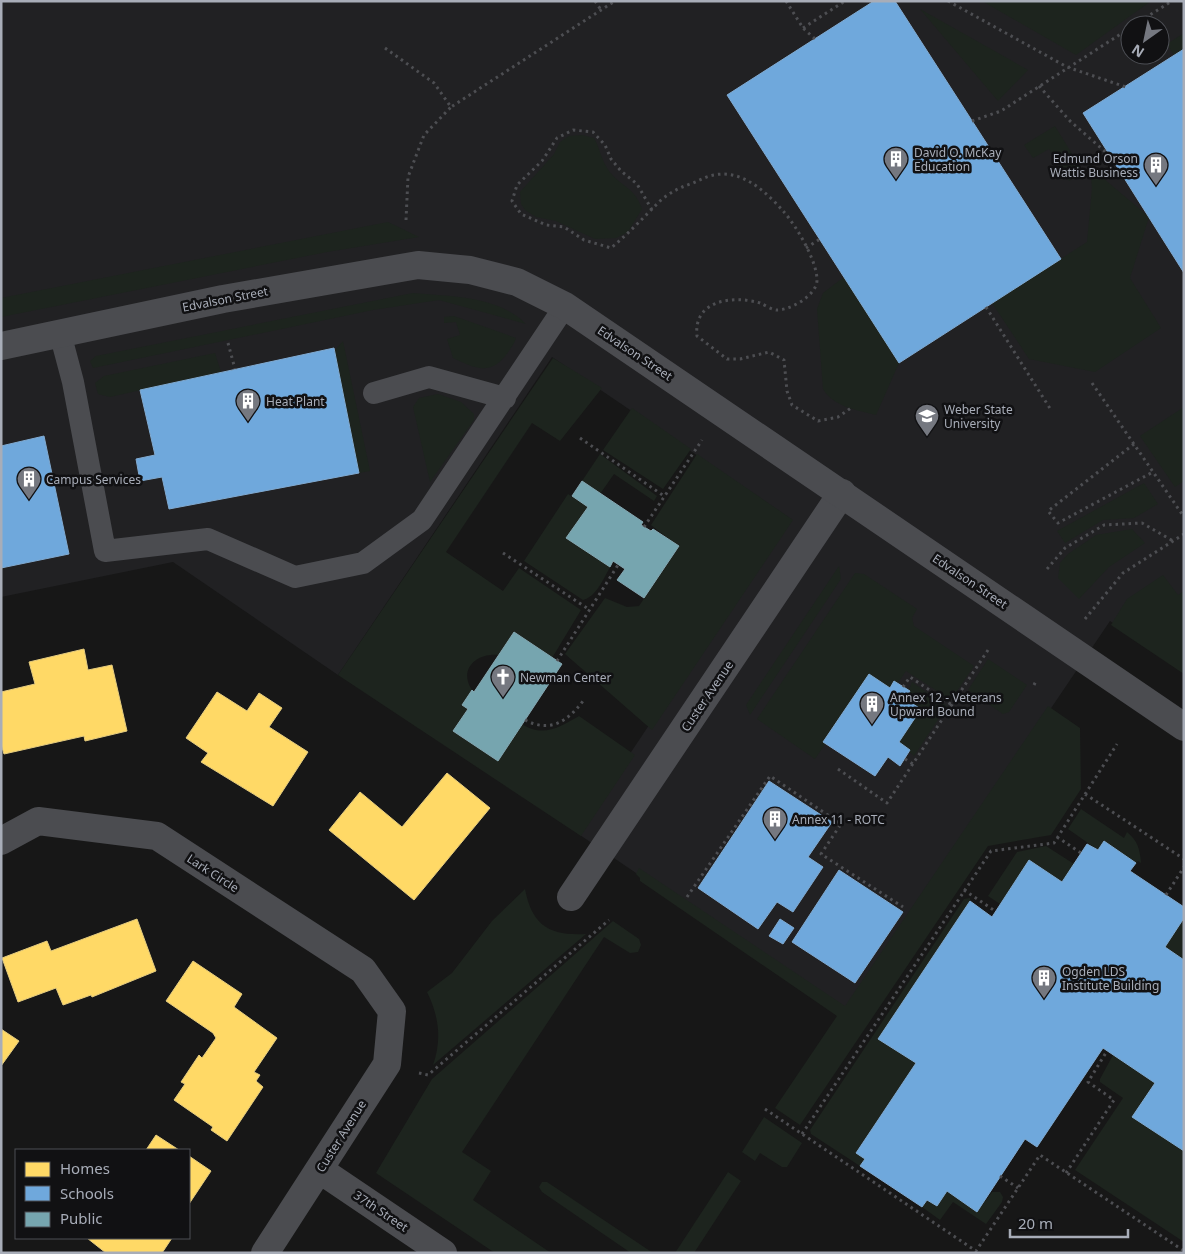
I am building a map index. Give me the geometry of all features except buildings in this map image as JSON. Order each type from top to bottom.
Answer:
[{"type":"street","name":"Edvalson Street","points":[[1,346],[223,299],[418,265],[470,270],[517,282],[565,306],[1184,727]]},
{"type":"street","name":"Custer Avenue","points":[[571,897],[842,493]]},
{"type":"street","name":"Lark Circle","points":[[1,840],[38,821],[157,836],[363,970],[392,1011]]},
{"type":"street","name":"Custer Avenue","points":[[265,1253],[387,1064],[392,1011]]},
{"type":"street","name":"37th Street","points":[[320,1170],[443,1253]]},
{"type":"lane","points":[[60,333],[73,382],[105,551],[208,539],[296,577],[363,563],[422,520],[565,306]]},
{"type":"lane","points":[[374,393],[429,376],[505,398]]},
{"type":"path","points":[[595,1],[601,10]]},
{"type":"path","points":[[406,220],[408,177],[424,135],[451,107],[615,1]]},
{"type":"path","points":[[786,1],[803,28],[814,39]]},
{"type":"path","points":[[803,28],[845,1]]},
{"type":"path","points":[[948,1],[1067,67],[1126,87]]},
{"type":"path","points":[[1150,15],[1172,1]]},
{"type":"path","points":[[972,121],[1001,112],[1067,67],[1120,34]]},
{"type":"path","points":[[385,48],[434,83],[451,107]]},
{"type":"path","points":[[1039,86],[1070,121],[1109,154]]},
{"type":"path","points":[[652,210],[637,184],[611,160],[605,145],[593,132],[573,130],[557,138],[542,161],[516,185],[512,201],[521,214],[546,225],[564,227],[584,240],[611,248],[677,189],[715,174],[733,176],[751,182],[770,196],[789,218],[815,266],[817,282],[810,294],[793,306],[776,310],[759,303],[730,300],[717,302],[702,314],[695,325],[697,336],[727,359],[740,359],[769,352],[784,360],[787,390],[792,405],[818,421],[838,417],[851,408]]},
{"type":"path","points":[[806,248],[820,239]]},
{"type":"path","points":[[986,307],[1051,410]]},
{"type":"path","points":[[228,343],[235,369]]},
{"type":"path","points":[[1092,384],[1184,517]]},
{"type":"path","points":[[644,526],[705,437]]},
{"type":"path","points":[[580,438],[664,496]]},
{"type":"path","points":[[1134,444],[1048,510],[1058,524],[1153,472]]},
{"type":"path","points":[[1048,569],[1065,548],[1104,525],[1142,523],[1173,541]]},
{"type":"path","points":[[1084,621],[1123,573],[1184,534]]},
{"type":"path","points":[[502,553],[590,610]]},
{"type":"path","points":[[557,661],[618,565]]},
{"type":"path","points":[[838,769],[887,803],[988,650]]},
{"type":"path","points":[[904,687],[910,677],[952,705]]},
{"type":"path","points":[[525,720],[535,725],[548,727],[564,720],[583,701]]},
{"type":"path","points":[[802,1134],[991,851],[1054,842],[1117,744]]},
{"type":"path","points":[[905,758],[913,764]]},
{"type":"path","points":[[687,897],[770,776],[841,824],[821,854],[902,907]]},
{"type":"path","points":[[1085,794],[1184,860]]},
{"type":"path","points":[[1057,837],[1082,853]]},
{"type":"path","points":[[1166,895],[1184,867]]},
{"type":"path","points":[[964,890],[995,911]]},
{"type":"path","points":[[387,1064],[428,1075],[608,920]]},
{"type":"path","points":[[1066,1173],[1114,1100],[1088,1082],[1107,1051]]},
{"type":"path","points":[[764,1110],[976,1251],[1040,1155],[1184,1251]]},
{"type":"path","points":[[1000,1176],[1018,1188]]},
{"type":"shaded area","name":"Weber State University","points":[[1,1],[1184,1],[1184,669],[1110,621],[844,1014],[577,833],[788,517],[552,357],[338,675],[173,562],[1,597]]},
{"type":"shaded area","points":[[982,1],[1151,1],[1132,15],[1120,15],[1120,23],[1076,55]]},
{"type":"shaded area","points":[[920,9],[1028,70],[998,101]]},
{"type":"shaded area","points":[[1184,33],[1184,49],[1174,55],[1170,49],[1170,42]]},
{"type":"shaded area","points":[[1055,126],[1083,172],[1069,181],[1049,149],[1033,158],[1024,145]]},
{"type":"shaded area","points":[[582,135],[594,138],[609,171],[636,196],[642,209],[628,232],[616,238],[595,239],[556,221],[536,217],[525,210],[521,204],[520,192],[554,154],[560,142],[569,136]]},
{"type":"shaded area","points":[[1090,167],[1149,217],[1130,278],[1161,328],[1095,372],[1029,359],[992,303],[1087,242],[1092,188]]},
{"type":"shaded area","points":[[388,222],[419,237],[327,252],[1,317],[1,298]]},
{"type":"shaded area","points":[[844,277],[899,363],[876,415],[840,404],[833,400],[823,389],[817,309],[823,293]]},
{"type":"shaded area","points":[[413,293],[473,299],[501,307],[526,324],[439,300],[373,310],[93,368],[90,361],[96,356]]},
{"type":"shaded area","points":[[454,316],[516,338],[506,355],[494,366],[481,368],[468,365],[453,358],[447,339],[460,335],[456,322],[444,323],[444,317]]},
{"type":"shaded area","points":[[343,341],[370,471],[359,473],[334,351]]},
{"type":"shaded area","points":[[215,353],[221,372],[110,397],[98,394],[95,383],[104,376]]},
{"type":"shaded area","points":[[553,358],[602,388],[560,441],[532,423],[446,552],[503,591],[519,568],[581,610],[552,658],[514,632],[498,655],[483,657],[472,664],[467,675],[472,690],[468,709],[453,731],[498,761],[522,724],[544,731],[565,724],[579,716],[635,755],[581,836],[338,675]]},
{"type":"shaded area","points":[[438,394],[461,402],[474,414],[474,420],[430,482],[413,407],[419,398]]},
{"type":"shaded area","points":[[1184,407],[1184,481],[1175,487],[1140,436]]},
{"type":"shaded area","points":[[632,408],[691,449],[663,489],[603,450]]},
{"type":"shaded area","points":[[600,454],[657,496],[654,501],[614,474],[600,494],[582,481]]},
{"type":"shaded area","points":[[697,454],[793,520],[652,730],[565,654],[605,598],[627,607],[639,606],[679,547],[651,525]]},
{"type":"shaded area","points":[[1144,483],[1158,504],[1134,518],[1103,520],[1065,543],[1057,531]]},
{"type":"shaded area","points":[[568,494],[588,507],[567,538],[610,567],[596,591],[583,600],[524,561]]},
{"type":"shaded area","points":[[1132,529],[1145,543],[1109,567],[1079,599],[1058,578],[1060,563],[1068,554],[1096,535]]},
{"type":"shaded area","points":[[839,566],[841,579],[750,715],[746,705]]},
{"type":"shaded area","points":[[855,573],[864,574],[917,609],[912,618],[914,626],[974,666],[951,700],[906,671],[898,683],[894,681],[890,688],[869,674],[823,741],[826,743],[815,759],[757,719]]},
{"type":"shaded area","points":[[1163,575],[1178,595],[1184,591],[1184,674],[1111,625],[1127,599]]},
{"type":"shaded area","points":[[988,659],[1027,685],[1009,712],[1003,714],[968,690]]},
{"type":"shaded area","points":[[912,682],[947,706],[914,756],[899,742],[921,709],[905,699]]},
{"type":"shaded area","points":[[1048,706],[1080,728],[1081,789],[1051,835],[988,846],[800,1125],[775,1108],[837,1016],[640,881],[636,874],[639,868],[845,1006]]},
{"type":"shaded area","points":[[1081,809],[1124,838],[1127,832],[1138,846],[1141,863],[1138,861],[1136,863],[1104,841],[1098,850],[1068,829]]},
{"type":"shaded area","points":[[1046,846],[1074,864],[1062,882],[1029,860],[1000,904],[988,896],[1017,852]]},
{"type":"shaded area","points":[[525,889],[532,912],[545,926],[562,933],[586,934],[433,1065],[438,1046],[438,1028],[437,1019],[427,992],[452,973],[492,921]]},
{"type":"shaded area","points":[[970,898],[970,901],[879,1039],[916,1063],[856,1152],[865,1159],[860,1166],[811,1134],[810,1130],[964,899]]},
{"type":"shaded area","points":[[1184,918],[1184,960],[1165,947]]},
{"type":"shaded area","points":[[613,921],[639,939],[641,945],[638,952],[630,953],[604,937],[462,1152],[491,1171],[473,1200],[551,1253],[495,1253],[376,1173],[432,1079]]},
{"type":"shaded area","points":[[1113,1055],[1155,1083],[1184,1151],[1184,1242],[1075,1170],[1123,1098],[1100,1082]]},
{"type":"shaded area","points":[[764,1117],[802,1143],[787,1167],[782,1167],[760,1153],[755,1161],[742,1152]]},
{"type":"shaded area","points":[[728,1172],[741,1181],[694,1253],[675,1253]]},
{"type":"shaded area","points":[[542,1182],[547,1182],[653,1253],[631,1253],[542,1192],[539,1187]]},
{"type":"shaded area","points":[[947,1191],[977,1212],[992,1192],[1000,1192],[1003,1197],[1002,1202],[986,1224],[953,1202],[940,1220],[922,1207],[927,1200],[937,1206]]},
{"type":"place","name":"David O. McKay Education","points":[[896,180]]},
{"type":"place","name":"Edmund Orson Wattis Business","points":[[1156,186]]},
{"type":"place","name":"Heat Plant","points":[[248,422]]},
{"type":"place","name":"Weber State University","points":[[927,437]]},
{"type":"place","name":"Campus Services","points":[[29,500]]},
{"type":"place","name":"Newman Center","points":[[503,698]]},
{"type":"place","name":"Annex 12 - Veterans Upward Bound","points":[[872,725]]},
{"type":"place","name":"Annex 11 - ROTC","points":[[775,840]]},
{"type":"place","name":"Ogden LDS Institute Building","points":[[1044,999]]}]
